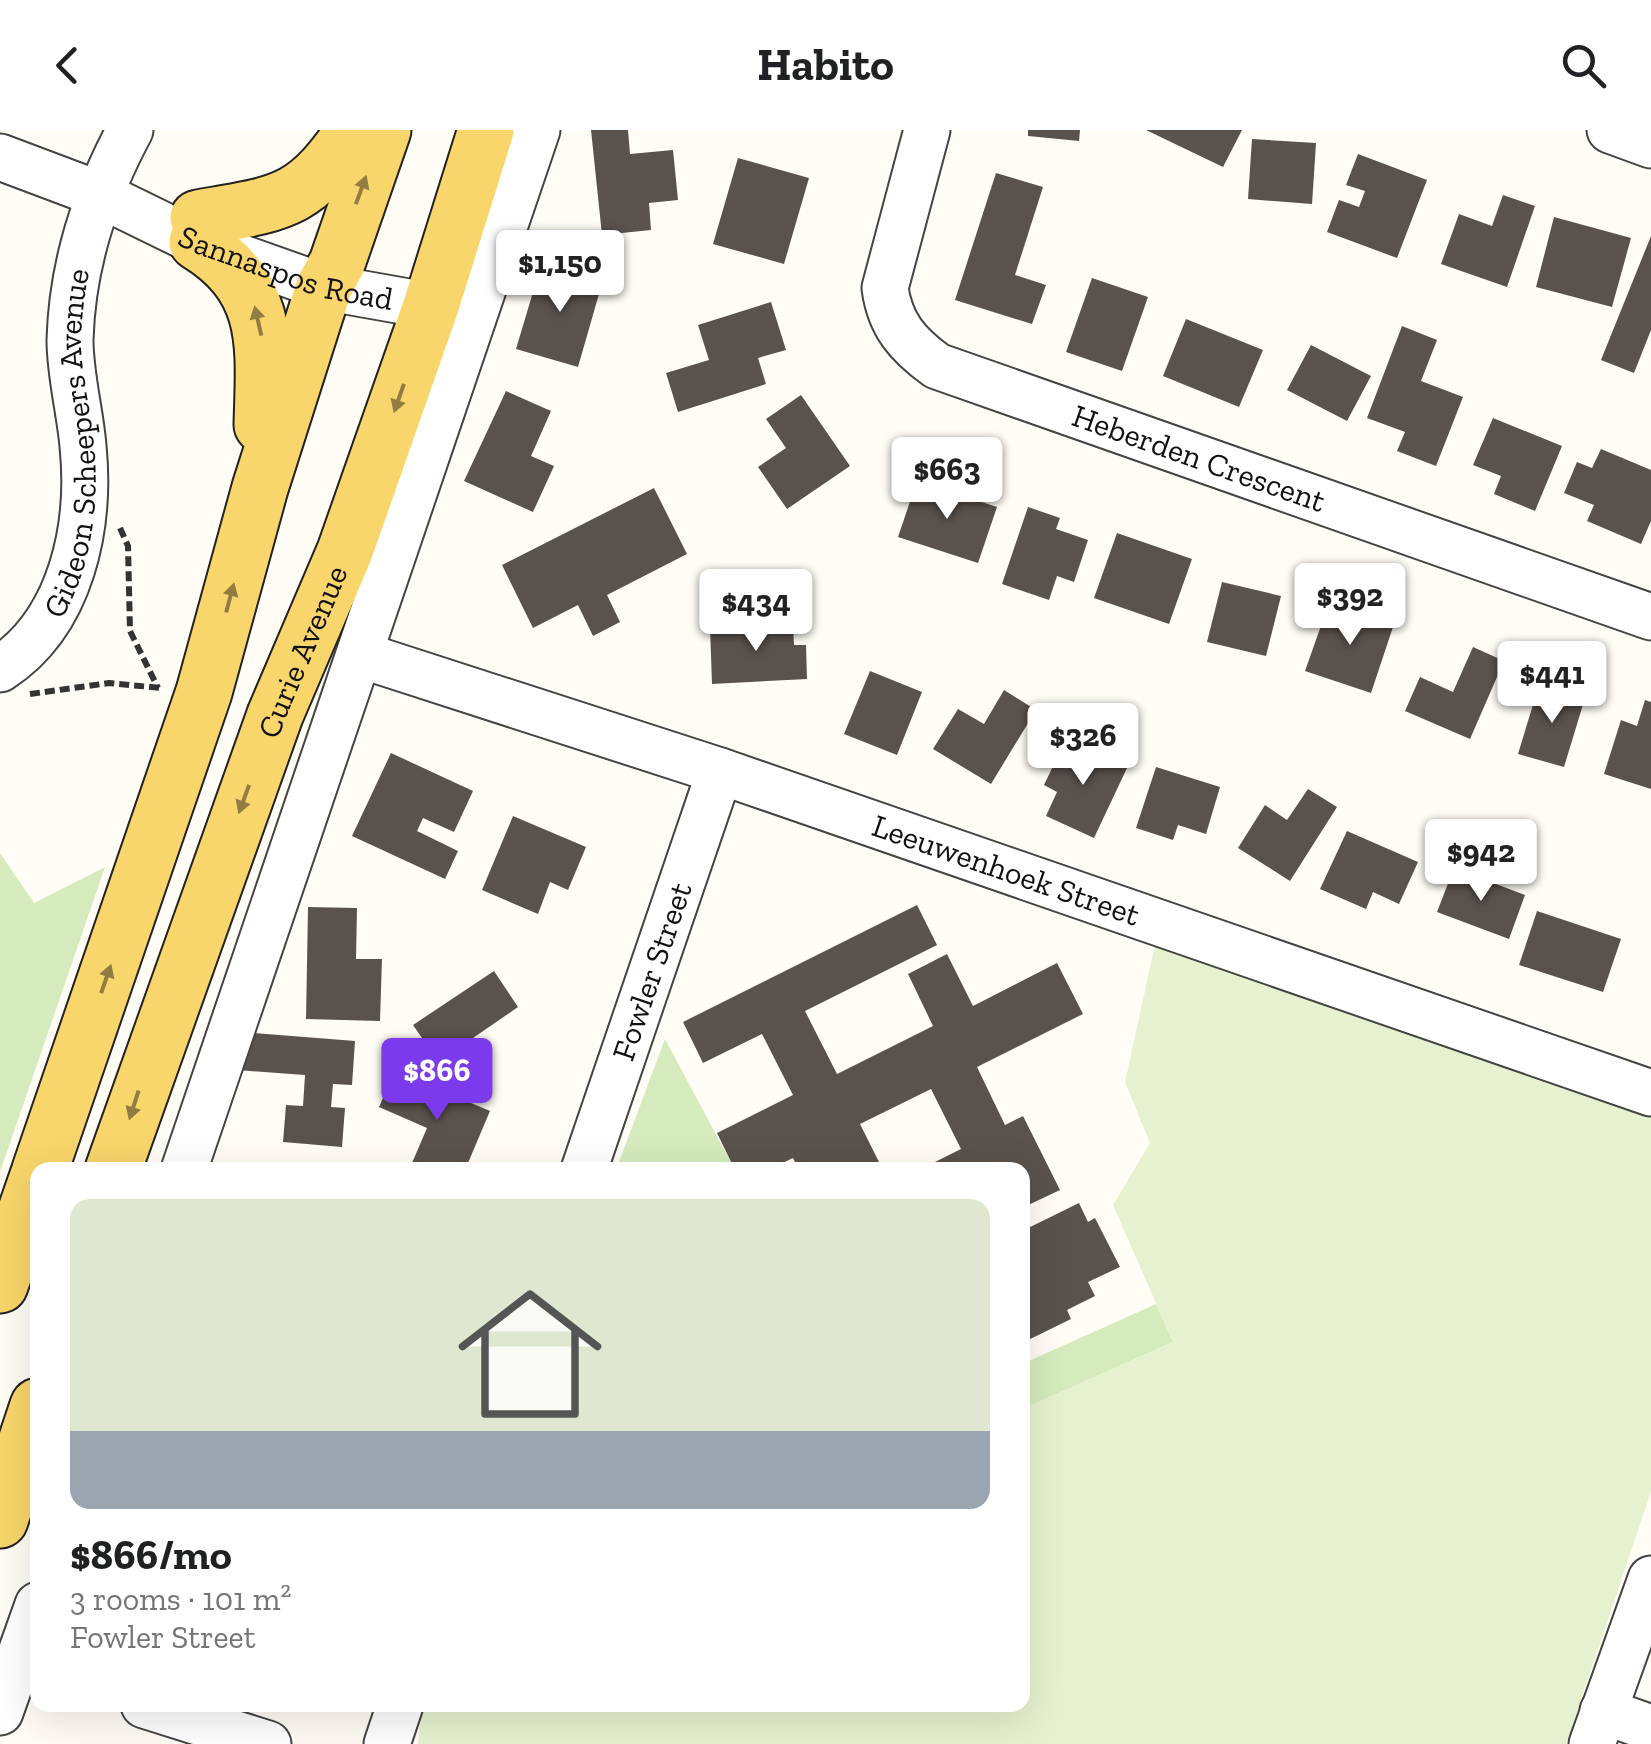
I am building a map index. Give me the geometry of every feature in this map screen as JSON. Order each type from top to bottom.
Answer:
[{"type":"main road","points":[[260,488],[261,322],[239,276],[198,230],[266,208],[310,186],[354,130]]},
{"type":"main road","points":[[41,1162],[181,690],[260,488],[330,275],[383,130]]},
{"type":"main road","name":"Curie Avenue","points":[[116,1162],[275,715],[345,551],[431,306],[486,130]]},
{"type":"main road","points":[[0,1285],[30,1197]]},
{"type":"main road","points":[[0,1520],[30,1430]]},
{"type":"street","points":[[101,195],[130,130]]},
{"type":"street","name":"Curie Avenue","points":[[187,1162],[537,130]]},
{"type":"street","name":"Heberden Crescent","points":[[927,130],[886,288],[888,309],[905,340],[937,366],[1651,617]]},
{"type":"street","points":[[1610,130],[1651,145]]},
{"type":"street","name":"Sannaspos Road","points":[[0,157],[198,230],[431,306]]},
{"type":"street","name":"Gideon Scheepers Avenue","points":[[11,682],[54,615],[79,549],[84,450],[70,344],[76,268],[101,195]]},
{"type":"street","name":"Leeuwenhoek Street","points":[[361,656],[720,770],[1651,1093]]},
{"type":"street","name":"Fowler Street","points":[[587,1162],[720,770]]},
{"type":"street","points":[[1651,1579],[1597,1728],[1651,1728]]},
{"type":"street","points":[[0,1712],[27,1669]]},
{"type":"street","points":[[166,1712],[268,1744]]},
{"type":"street","points":[[387,1744],[398,1712]]},
{"type":"path","points":[[114,514],[128,546],[130,631],[181,690]]},
{"type":"path","points":[[11,682],[109,683],[181,690]]},
{"type":"green space","points":[[0,853],[34,903],[105,867],[0,1172]]},
{"type":"green space","points":[[1155,945],[1651,1115],[1651,1492],[1566,1744],[418,1744],[421,1712],[1030,1712],[1030,1406],[1173,1342],[1113,1205],[1150,1143],[1125,1082]]},
{"type":"green space","points":[[665,1039],[731,1162],[619,1162]]},
{"type":"green space","points":[[1156,1304],[1173,1342],[1030,1406],[1030,1360]]},
{"type":"building","points":[[591,130],[628,130],[630,154],[673,150],[678,200],[649,203],[651,230],[602,235]]},
{"type":"building","points":[[1028,130],[1080,130],[1079,141],[1028,136]]},
{"type":"building","points":[[1146,130],[1242,130],[1223,167]]},
{"type":"building","points":[[1252,139],[1316,143],[1312,204],[1248,199]]},
{"type":"building","points":[[1358,154],[1427,180],[1397,258],[1327,232],[1339,200],[1359,207],[1365,191],[1346,185]]},
{"type":"building","points":[[738,158],[809,178],[784,264],[713,244]]},
{"type":"building","points":[[996,173],[1043,187],[1015,275],[1046,285],[1032,324],[955,300]]},
{"type":"building","points":[[1503,195],[1535,206],[1507,287],[1441,264],[1459,214],[1492,226]]},
{"type":"building","points":[[1554,217],[1631,238],[1612,307],[1536,287]]},
{"type":"building","points":[[1651,236],[1651,330],[1634,373],[1601,360]]},
{"type":"building","points":[[542,262],[603,280],[578,367],[516,349]]},
{"type":"building","points":[[1092,278],[1148,297],[1122,371],[1066,352]]},
{"type":"building","points":[[771,302],[786,350],[758,358],[766,384],[678,412],[666,373],[709,360],[698,325]]},
{"type":"building","points":[[1186,319],[1263,350],[1239,407],[1163,376]]},
{"type":"building","points":[[1402,326],[1437,340],[1421,381],[1463,397],[1436,466],[1397,451],[1405,432],[1367,418]]},
{"type":"building","points":[[1311,345],[1371,376],[1347,421],[1287,390]]},
{"type":"building","points":[[506,391],[551,411],[531,456],[554,466],[533,512],[464,481]]},
{"type":"building","points":[[801,395],[850,466],[787,509],[758,467],[786,448],[766,419]]},
{"type":"building","points":[[1493,418],[1562,446],[1535,511],[1494,494],[1501,476],[1473,465]]},
{"type":"building","points":[[1601,449],[1651,470],[1651,521],[1641,544],[1587,521],[1594,505],[1564,493],[1577,462],[1592,468]]},
{"type":"building","points":[[917,481],[997,507],[978,563],[898,537]]},
{"type":"building","points":[[654,488],[687,554],[607,595],[620,622],[593,636],[578,605],[533,628],[502,565]]},
{"type":"building","points":[[1028,507],[1060,518],[1056,529],[1088,540],[1074,582],[1057,576],[1049,600],[1002,584]]},
{"type":"building","points":[[1117,533],[1192,559],[1169,624],[1094,598]]},
{"type":"building","points":[[1222,582],[1281,596],[1266,656],[1207,642]]},
{"type":"building","points":[[1329,603],[1394,624],[1371,693],[1305,671]]},
{"type":"building","points":[[793,624],[794,645],[806,645],[807,679],[712,684],[710,627]]},
{"type":"building","points":[[1473,647],[1504,661],[1470,739],[1405,711],[1420,677],[1453,692]]},
{"type":"building","points":[[870,671],[922,692],[897,755],[844,734]]},
{"type":"building","points":[[1539,685],[1585,698],[1564,767],[1518,754]]},
{"type":"building","points":[[1004,690],[1036,710],[991,784],[933,749],[958,709],[984,724]]},
{"type":"building","points":[[1645,700],[1651,702],[1651,789],[1604,774],[1621,720],[1637,726]]},
{"type":"building","points":[[1066,739],[1127,768],[1094,838],[1046,816],[1057,792],[1044,785]]},
{"type":"building","points":[[391,753],[473,791],[454,832],[423,818],[417,831],[458,851],[445,879],[352,836]]},
{"type":"building","points":[[1156,767],[1220,787],[1206,834],[1178,825],[1173,840],[1136,828]]},
{"type":"building","points":[[1308,789],[1337,807],[1290,881],[1238,848],[1265,805],[1287,820]]},
{"type":"building","points":[[513,816],[586,847],[568,890],[550,882],[538,914],[482,890]]},
{"type":"building","points":[[1347,831],[1418,862],[1399,904],[1373,892],[1366,909],[1320,889]]},
{"type":"building","points":[[1454,868],[1525,895],[1509,939],[1437,912]]},
{"type":"building","points":[[917,905],[937,945],[805,1011],[837,1074],[933,1026],[908,974],[947,954],[973,1006],[1057,963],[1083,1014],[977,1067],[1005,1125],[1023,1116],[1060,1190],[1030,1204],[1030,1162],[935,1162],[961,1149],[931,1089],[860,1124],[879,1162],[795,1162],[793,1158],[785,1162],[731,1162],[717,1133],[793,1095],[762,1034],[703,1063],[683,1022]]},
{"type":"building","points":[[308,907],[357,908],[356,959],[382,959],[380,1021],[306,1019]]},
{"type":"building","points":[[1537,911],[1621,939],[1603,992],[1519,965]]},
{"type":"building","points":[[494,971],[518,1007],[473,1038],[485,1056],[451,1080],[413,1025]]},
{"type":"building","points":[[240,1032],[355,1041],[352,1085],[333,1084],[331,1107],[345,1108],[342,1147],[283,1142],[286,1105],[303,1106],[305,1075],[237,1070]]},
{"type":"building","points":[[395,1071],[490,1111],[468,1162],[412,1162],[427,1128],[379,1107]]},
{"type":"building","points":[[1079,1203],[1088,1222],[1095,1218],[1120,1267],[1088,1282],[1095,1296],[1067,1310],[1071,1319],[1030,1339],[1030,1227]]}]
